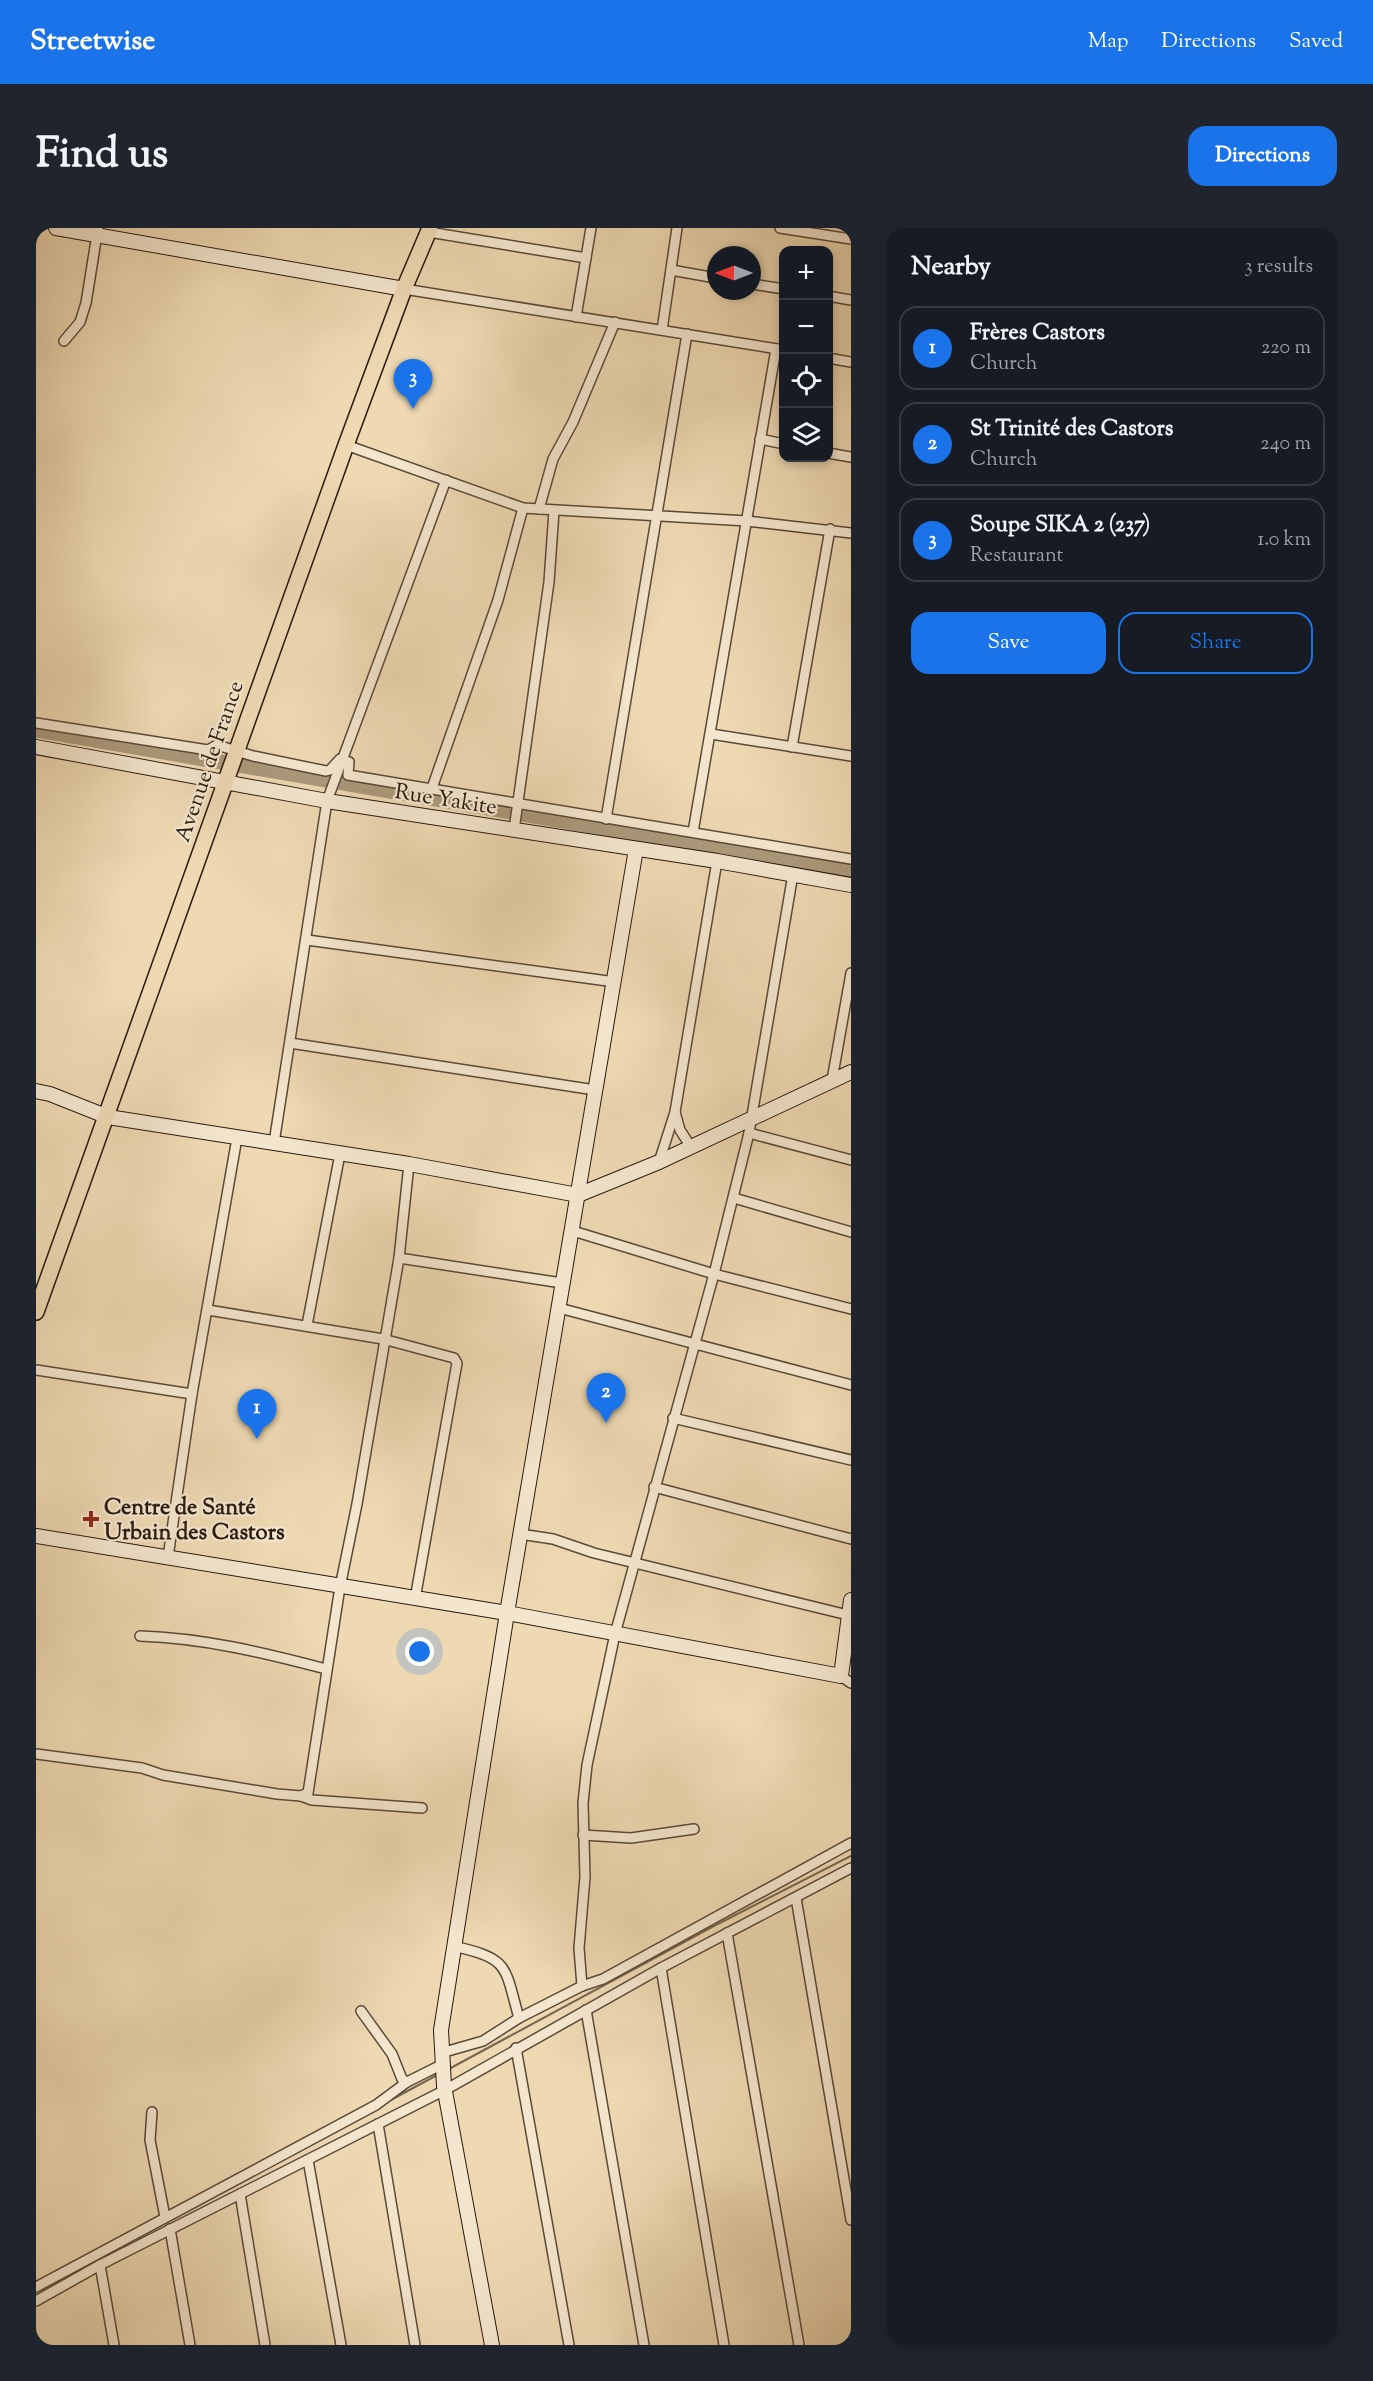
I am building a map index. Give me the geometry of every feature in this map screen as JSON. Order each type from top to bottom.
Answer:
[{"type":"main road","name":"Avenue de France","points":[[36,1312],[108,1117],[226,777],[346,445],[404,289],[430,230]]},
{"type":"street","points":[[56,228],[97,231],[404,289],[779,350]]},
{"type":"street","points":[[576,317],[591,228]]},
{"type":"street","points":[[662,330],[677,228]]},
{"type":"street","points":[[780,228],[851,239]]},
{"type":"street","points":[[430,230],[586,258]]},
{"type":"street","points":[[64,341],[80,322],[86,303],[97,231]]},
{"type":"street","points":[[671,270],[707,276]]},
{"type":"street","points":[[761,285],[779,288]]},
{"type":"street","points":[[833,297],[851,300]]},
{"type":"street","points":[[539,509],[553,459],[573,422],[615,322]]},
{"type":"street","points":[[606,819],[687,334]]},
{"type":"street","points":[[693,832],[760,439],[779,354]]},
{"type":"street","points":[[833,359],[851,362]]},
{"type":"street","points":[[760,439],[779,443]]},
{"type":"street","points":[[346,445],[523,508],[747,521],[851,533]]},
{"type":"street","points":[[833,454],[851,457]]},
{"type":"street","points":[[274,1143],[328,799],[446,480]]},
{"type":"street","points":[[432,788],[498,600],[523,508]]},
{"type":"street","points":[[514,830],[549,582],[554,511]]},
{"type":"street","points":[[792,747],[830,529]]},
{"type":"street","points":[[36,723],[208,750],[217,745],[235,752],[326,771],[330,770],[340,759],[344,759],[350,762],[348,775],[851,859]]},
{"type":"street","points":[[711,734],[851,756]]},
{"type":"street","name":"Rue Yakite","points":[[36,747],[226,777],[328,799],[717,861],[851,885]]},
{"type":"street","points":[[492,2345],[444,2088],[441,2059],[444,1999],[636,849]]},
{"type":"street","points":[[659,1162],[675,1112],[717,861]]},
{"type":"street","points":[[582,1986],[579,1948],[585,1877],[582,1803],[587,1764],[615,1634],[714,1274],[751,1126],[793,874]]},
{"type":"street","points":[[307,940],[615,982]]},
{"type":"street","points":[[832,1080],[851,973]]},
{"type":"street","points":[[290,1043],[595,1090]]},
{"type":"street","points":[[36,1091],[50,1094],[108,1117],[409,1164],[578,1195],[691,1147],[751,1126],[832,1080],[851,1072]]},
{"type":"street","points":[[675,1112],[680,1131],[691,1147]]},
{"type":"street","points":[[751,1126],[851,1160]]},
{"type":"street","points":[[168,1557],[192,1394],[237,1138]]},
{"type":"street","points":[[307,1325],[340,1154]]},
{"type":"street","points":[[302,1797],[308,1793],[310,1786],[326,1669],[399,1258],[409,1164]]},
{"type":"street","points":[[734,1198],[851,1232]]},
{"type":"street","points":[[573,1230],[714,1274],[851,1309]]},
{"type":"street","points":[[399,1258],[562,1283]]},
{"type":"street","points":[[559,1308],[851,1385]]},
{"type":"street","points":[[208,1310],[383,1339],[454,1358],[457,1363],[415,1599]]},
{"type":"street","points":[[36,1370],[192,1394]]},
{"type":"street","points":[[673,1418],[851,1460]]},
{"type":"street","points":[[654,1487],[851,1539]]},
{"type":"street","points":[[520,1534],[553,1539],[636,1563],[848,1615]]},
{"type":"street","points":[[36,1536],[507,1613],[846,1679],[848,1615],[851,1600]]},
{"type":"street","points":[[140,1636],[178,1637],[229,1645],[326,1669]]},
{"type":"street","points":[[36,1754],[142,1768],[163,1775],[312,1800],[422,1808]]},
{"type":"street","points":[[583,1835],[631,1838],[694,1829]]},
{"type":"street","points":[[36,2287],[376,2105],[441,2059],[483,2041],[519,2018],[582,1986],[603,1979],[851,1843]]},
{"type":"street","points":[[36,2301],[100,2265],[378,2124],[661,1968],[851,1868]]},
{"type":"street","points":[[796,1898],[851,2220]]},
{"type":"street","points":[[727,1933],[799,2345]]},
{"type":"street","points":[[453,1946],[493,1957],[501,1965],[519,2018]]},
{"type":"street","points":[[661,1968],[724,2345]]},
{"type":"street","points":[[586,2010],[644,2345]]},
{"type":"street","points":[[361,2011],[392,2054],[402,2079],[407,2082]]},
{"type":"street","points":[[516,2048],[569,2345]]},
{"type":"street","points":[[152,2112],[150,2140],[165,2217]]},
{"type":"street","points":[[378,2124],[415,2345]]},
{"type":"street","points":[[308,2160],[341,2345]]},
{"type":"street","points":[[240,2194],[265,2345]]},
{"type":"street","points":[[170,2229],[190,2345]]},
{"type":"street","points":[[100,2265],[114,2345]]},
{"type":"waterway","points":[[36,730],[851,871]]},
{"type":"waterway","points":[[447,2070],[712,1927],[851,1856]]},
{"type":"waterway","points":[[389,2101],[439,2074]]},
{"type":"place","name":"Soupe SIKA 2 (237)","points":[[413,409]]},
{"type":"place","name":"St Trinité des Castors","points":[[606,1423]]},
{"type":"place","name":"Frères Castors","points":[[257,1439]]},
{"type":"place","name":"Centre de Santé Urbain des Castors","points":[[91,1519]]}]
